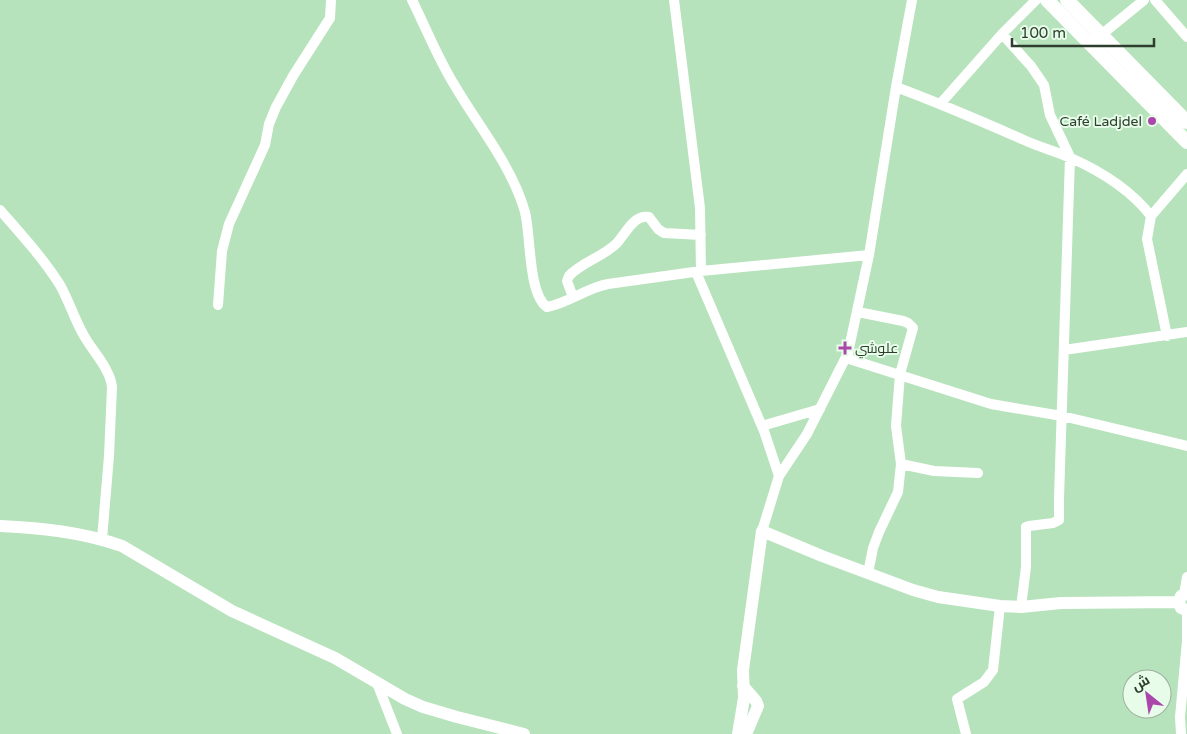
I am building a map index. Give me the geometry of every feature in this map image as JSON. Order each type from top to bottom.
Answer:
[{"type":"main road","points":[[1047,0],[1095,39],[1187,122]]},
{"type":"main road","points":[[1067,0],[1095,39],[1187,142]]},
{"type":"street","points":[[218,305],[222,251],[229,224],[265,145],[269,124],[276,108],[305,57],[328,23],[331,13],[331,0]]},
{"type":"street","points":[[412,0],[454,84],[502,160],[515,185],[525,212],[535,288],[540,299],[547,307],[600,286],[699,271],[869,255]]},
{"type":"street","points":[[674,0],[699,200],[701,235],[699,271],[762,426],[779,476]]},
{"type":"street","points":[[738,734],[743,708],[743,670],[762,531],[779,476],[807,434],[846,358],[858,312],[869,255],[912,0]]},
{"type":"street","points":[[941,104],[1002,34],[1036,0]]},
{"type":"street","points":[[1095,39],[1144,0]]},
{"type":"street","points":[[1155,0],[1187,37]]},
{"type":"street","points":[[1002,34],[1031,66],[1044,86],[1050,115],[1070,157],[1060,520],[1026,528],[1026,567],[1022,607]]},
{"type":"street","points":[[896,87],[941,104],[1036,145],[1070,157],[1128,192],[1151,216]]},
{"type":"street","points":[[1167,336],[1148,239],[1151,216],[1187,174]]},
{"type":"street","points":[[0,210],[26,240],[58,283],[82,332],[110,377],[112,387],[110,446],[102,539]]},
{"type":"street","points":[[573,297],[567,281],[569,276],[606,252],[635,221],[642,217],[649,217],[658,229],[664,233],[701,235]]},
{"type":"street","points":[[858,312],[903,321],[913,328],[900,374],[896,426],[901,464],[898,492],[879,532],[873,548],[868,572]]},
{"type":"street","points":[[1064,350],[1187,332]]},
{"type":"street","points":[[846,358],[991,404],[1062,416],[1187,446]]},
{"type":"street","points":[[762,426],[820,409]]},
{"type":"street","points":[[901,464],[934,471],[978,473]]},
{"type":"street","points":[[0,526],[44,528],[102,539],[133,552],[232,612],[336,658],[377,683],[424,707],[524,734]]},
{"type":"street","points":[[762,531],[822,556],[913,590],[938,597],[1000,606],[1022,607],[1061,603],[1185,602]]},
{"type":"street","points":[[1181,734],[1180,716],[1187,641],[1185,602],[1187,577]]},
{"type":"street","points":[[966,734],[957,699],[984,682],[994,670],[1000,606]]},
{"type":"street","points":[[377,683],[397,734]]},
{"type":"street","points":[[743,686],[758,706],[746,734]]},
{"type":"place","name":"Café Ladjdel","points":[[1152,121]]},
{"type":"place","name":"علوشي","points":[[845,348]]}]
